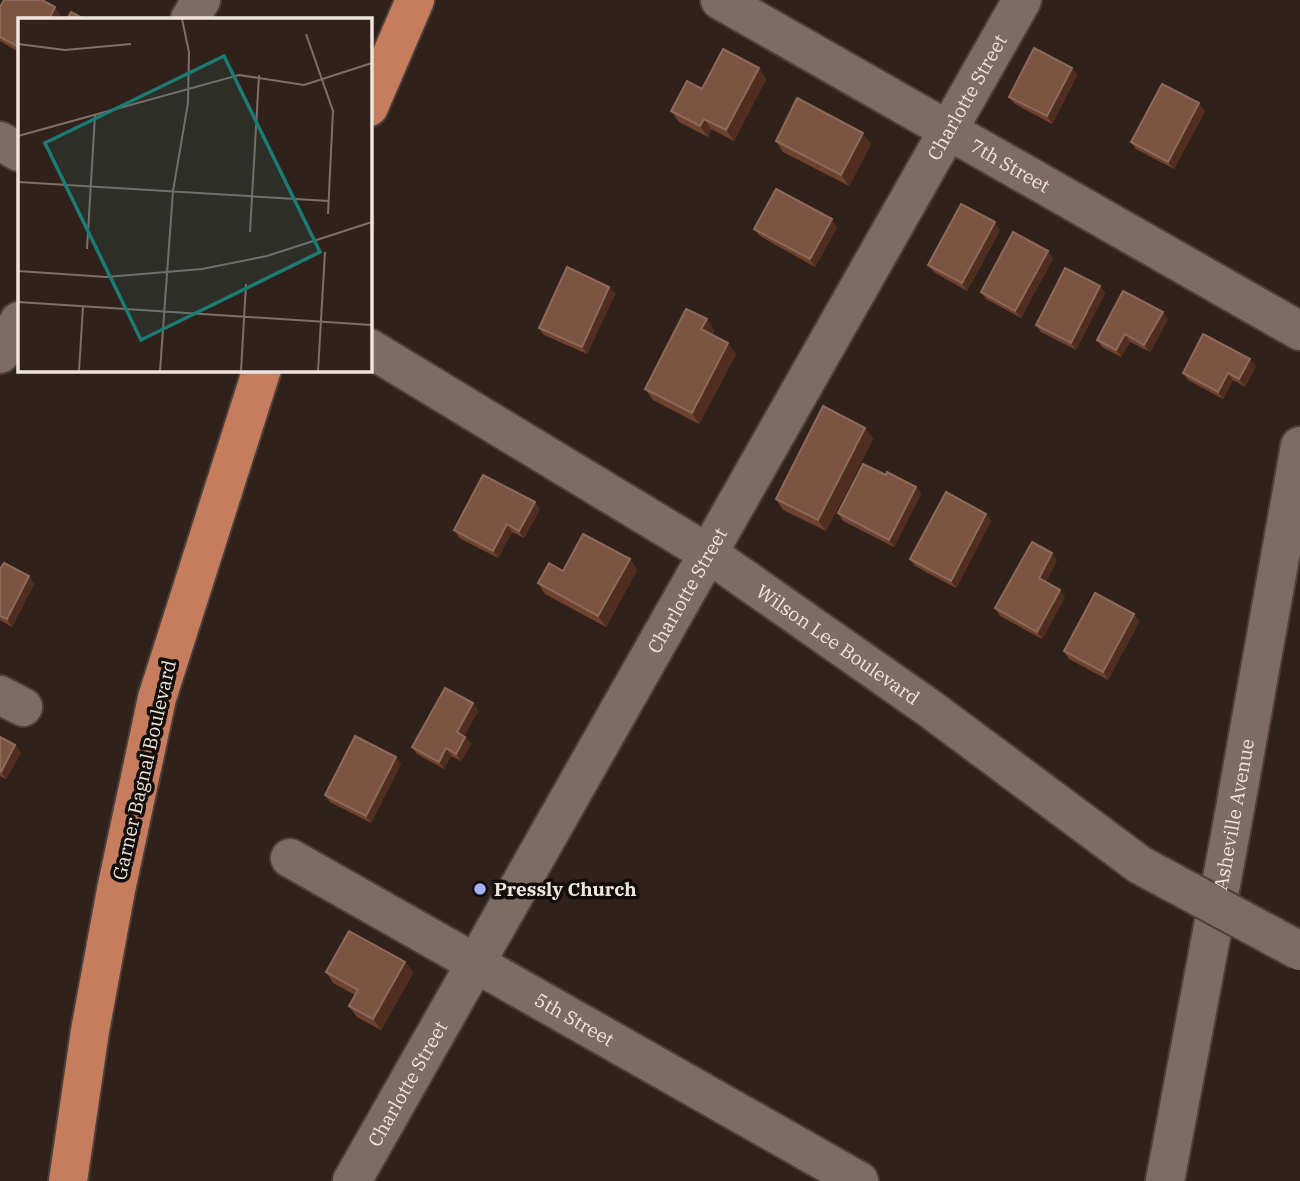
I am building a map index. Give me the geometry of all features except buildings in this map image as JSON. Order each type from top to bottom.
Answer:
[{"type":"highway","points":[[371,102],[415,0]]},
{"type":"highway","name":"Garner Bagnal Boulevard","points":[[68,1181],[90,1031],[116,890],[157,698],[261,371]]},
{"type":"street","points":[[191,18],[201,0]]},
{"type":"street","name":"7th Street","points":[[720,0],[1300,331]]},
{"type":"street","name":"Charlotte Street","points":[[352,1181],[1022,0]]},
{"type":"street","points":[[0,141],[18,151]]},
{"type":"street","points":[[0,354],[18,323]]},
{"type":"street","name":"Wilson Lee Boulevard","points":[[371,349],[709,554],[929,708],[1140,865],[1300,951]]},
{"type":"street","name":"Asheville Avenue","points":[[1165,1181],[1300,446]]},
{"type":"street","name":"5th Street","points":[[290,858],[859,1181]]},
{"type":"place","name":"Pressly Church","points":[[480,889]]}]
